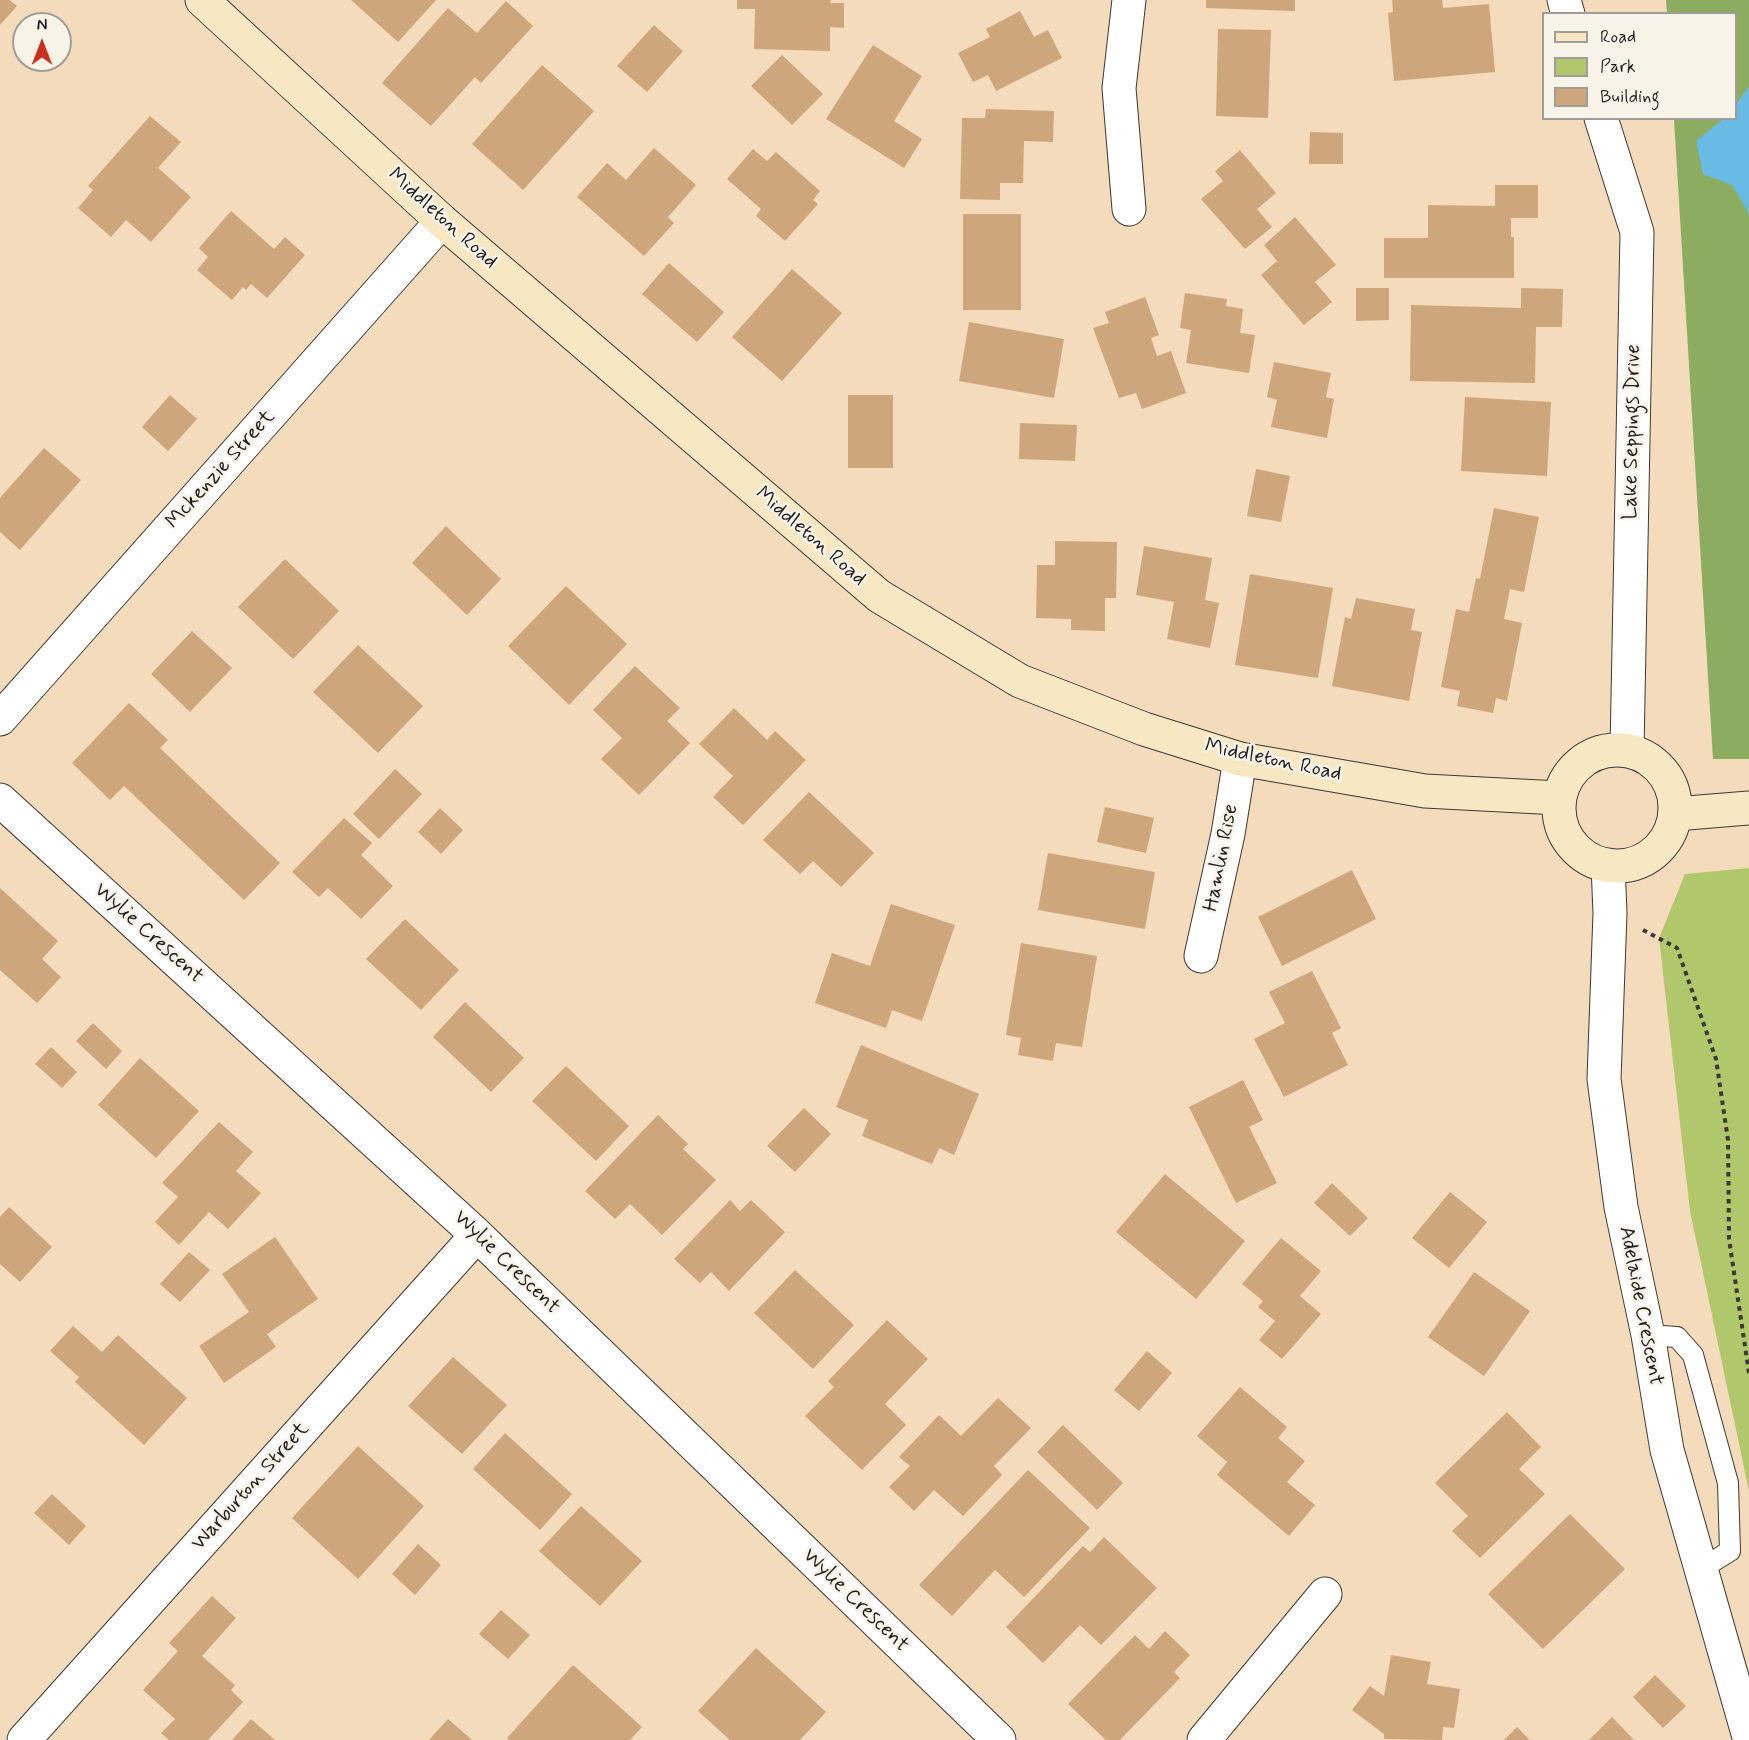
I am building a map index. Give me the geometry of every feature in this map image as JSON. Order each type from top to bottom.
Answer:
[{"type":"main road","name":"Middleton Road","points":[[202,0],[442,221],[879,596],[1020,681],[1144,729],[1240,759],[1425,791],[1559,798]]},
{"type":"main road","points":[[1627,750],[1648,758],[1664,773],[1673,792],[1675,814],[1668,836],[1652,854],[1631,864],[1608,865],[1586,857],[1569,842],[1560,821],[1559,798],[1567,776],[1583,760],[1604,751],[1627,750]]},
{"type":"main road","points":[[1675,814],[1749,808]]},
{"type":"street","points":[[1129,0],[1119,88],[1129,209]]},
{"type":"street","name":"Lake Seppings Drive","points":[[1602,120],[1637,232],[1627,750]]},
{"type":"street","name":"Mckenzie Street","points":[[0,719],[442,221]]},
{"type":"street","name":"Hamlin Rise","points":[[1201,956],[1228,834],[1240,759]]},
{"type":"street","name":"Wylie Crescent","points":[[0,800],[477,1235],[999,1740]]},
{"type":"street","name":"Adelaide Crescent","points":[[1608,865],[1610,913],[1604,1079],[1621,1207],[1648,1335],[1667,1450],[1749,1737]]},
{"type":"street","name":"Warburton Street","points":[[24,1740],[477,1235]]},
{"type":"street","points":[[1204,1740],[1325,1594]]},
{"type":"lane","points":[[1648,1335],[1677,1337],[1693,1355],[1728,1483],[1730,1551],[1701,1569]]},
{"type":"path","points":[[1610,913],[1677,948],[1716,1059],[1728,1140],[1729,1239],[1749,1373]]},
{"type":"green space","points":[[1666,0],[1749,0],[1749,759],[1713,759],[1674,120],[1737,120],[1737,12],[1667,12]]},
{"type":"green space","points":[[1749,868],[1749,1491],[1690,1211],[1659,938],[1685,874]]},
{"type":"water","points":[[1749,86],[1749,217],[1732,185],[1703,174],[1696,141],[1722,120],[1737,120],[1737,103]]},
{"type":"building","points":[[0,0],[9,0],[17,6],[0,25]]},
{"type":"building","points":[[351,0],[436,0],[398,42]]},
{"type":"building","points":[[737,0],[831,0],[830,3],[844,3],[844,28],[830,27],[830,51],[754,49],[755,9],[737,9]]},
{"type":"building","points":[[1206,0],[1295,0],[1295,11],[1206,8]]},
{"type":"building","points":[[1392,0],[1442,0],[1443,8],[1489,4],[1495,72],[1394,81],[1388,13],[1393,12]]},
{"type":"building","points":[[506,1],[533,26],[481,83],[475,77],[431,126],[382,83],[448,8],[477,33]]},
{"type":"building","points":[[1020,11],[1034,37],[1048,30],[1062,58],[996,91],[988,75],[973,82],[958,53],[990,37],[986,29]]},
{"type":"building","points":[[654,25],[683,51],[647,92],[617,66]]},
{"type":"building","points":[[1218,29],[1271,30],[1268,118],[1216,116]]},
{"type":"building","points":[[873,45],[922,76],[894,121],[922,139],[904,168],[826,119]]},
{"type":"building","points":[[782,55],[823,94],[792,125],[751,86]]},
{"type":"building","points":[[542,65],[594,111],[523,190],[472,144]]},
{"type":"building","points":[[986,109],[1054,111],[1053,142],[1024,141],[1023,183],[1000,183],[1000,200],[960,199],[962,118],[985,118]]},
{"type":"building","points":[[150,116],[181,142],[158,168],[191,197],[151,242],[126,220],[111,237],[78,208],[93,190],[88,186]]},
{"type":"building","points":[[1310,132],[1343,133],[1343,164],[1309,164]]},
{"type":"building","points":[[654,148],[696,185],[668,217],[674,223],[644,256],[577,197],[607,163],[626,180]]},
{"type":"building","points":[[753,149],[767,161],[776,152],[820,191],[813,200],[818,204],[785,241],[756,216],[761,209],[727,179]]},
{"type":"building","points":[[1240,150],[1276,193],[1257,209],[1272,227],[1245,249],[1201,199],[1223,181],[1215,171]]},
{"type":"building","points":[[1495,185],[1538,185],[1538,218],[1511,218],[1511,237],[1514,237],[1514,278],[1384,278],[1384,238],[1428,238],[1428,205],[1495,206]]},
{"type":"building","points":[[231,211],[274,249],[285,237],[305,255],[267,298],[251,284],[246,290],[243,287],[232,300],[197,270],[208,257],[199,248]]},
{"type":"building","points":[[963,214],[1021,214],[1021,310],[963,310]]},
{"type":"building","points":[[1295,217],[1336,265],[1315,282],[1332,302],[1304,325],[1261,275],[1277,261],[1264,245]]},
{"type":"building","points":[[669,263],[724,312],[697,342],[642,294]]},
{"type":"building","points":[[792,269],[842,313],[782,381],[732,337]]},
{"type":"building","points":[[1356,288],[1389,288],[1389,320],[1356,321]]},
{"type":"building","points":[[1521,288],[1563,289],[1562,327],[1536,327],[1535,383],[1410,381],[1411,305],[1521,308]]},
{"type":"building","points":[[1185,293],[1227,299],[1226,306],[1243,309],[1240,333],[1255,335],[1249,373],[1186,363],[1191,330],[1180,328]]},
{"type":"building","points":[[1145,297],[1159,335],[1151,338],[1157,356],[1171,351],[1186,393],[1142,409],[1136,393],[1119,398],[1093,328],[1109,323],[1105,312]]},
{"type":"building","points":[[969,322],[1064,339],[1054,398],[959,381]]},
{"type":"building","points":[[1274,362],[1331,373],[1326,397],[1334,399],[1327,438],[1271,427],[1277,400],[1267,397]]},
{"type":"building","points":[[170,395],[197,419],[168,451],[142,427]]},
{"type":"building","points":[[848,395],[893,395],[893,468],[848,468]]},
{"type":"building","points":[[1465,397],[1551,402],[1547,476],[1461,471]]},
{"type":"building","points":[[1020,423],[1077,425],[1075,461],[1019,459]]},
{"type":"building","points":[[44,448],[81,480],[20,550],[0,532],[0,498]]},
{"type":"building","points":[[1256,469],[1290,476],[1281,522],[1247,516]]},
{"type":"building","points":[[1494,508],[1539,517],[1524,592],[1510,589],[1504,619],[1522,623],[1507,701],[1496,698],[1493,713],[1457,706],[1460,691],[1441,687],[1456,609],[1469,612],[1476,578],[1480,579]]},
{"type":"building","points":[[446,526],[501,579],[467,615],[412,563]]},
{"type":"building","points":[[1055,541],[1117,542],[1116,598],[1105,598],[1105,631],[1071,630],[1071,619],[1036,618],[1037,565],[1055,565]]},
{"type":"building","points":[[1144,546],[1212,558],[1205,600],[1219,603],[1210,648],[1167,639],[1174,602],[1136,595]]},
{"type":"building","points":[[285,559],[339,611],[293,659],[238,607]]},
{"type":"building","points":[[1250,574],[1333,588],[1318,678],[1235,665]]},
{"type":"building","points":[[566,586],[627,644],[569,705],[508,646]]},
{"type":"building","points":[[1356,598],[1415,609],[1411,630],[1422,632],[1409,701],[1332,686],[1345,617],[1351,619]]},
{"type":"building","points":[[192,631],[232,668],[190,712],[151,674]]},
{"type":"building","points":[[358,645],[423,706],[378,753],[313,692]]},
{"type":"building","points":[[635,666],[680,708],[667,721],[690,743],[639,795],[601,759],[622,738],[593,710]]},
{"type":"building","points":[[129,703],[168,740],[160,748],[280,863],[244,900],[124,786],[110,800],[72,763]]},
{"type":"building","points":[[734,708],[767,740],[775,731],[806,760],[743,825],[713,797],[733,776],[699,744]]},
{"type":"building","points":[[395,769],[422,794],[379,839],[353,814]]},
{"type":"building","points":[[809,792],[874,853],[841,887],[813,861],[800,874],[763,840]]},
{"type":"building","points":[[1105,807],[1154,818],[1146,853],[1097,842]]},
{"type":"building","points":[[440,808],[463,830],[441,854],[418,832]]},
{"type":"building","points":[[344,818],[372,843],[361,855],[393,886],[361,919],[328,888],[319,897],[292,872]]},
{"type":"building","points":[[1048,853],[1155,872],[1145,929],[1038,910]]},
{"type":"building","points":[[1352,870],[1376,919],[1282,966],[1258,917]]},
{"type":"building","points":[[0,888],[58,941],[42,959],[61,977],[37,1003],[0,970]]},
{"type":"building","points":[[891,904],[955,925],[922,1021],[892,1010],[886,1028],[815,1003],[832,953],[870,966]]},
{"type":"building","points":[[405,919],[459,970],[421,1010],[366,959]]},
{"type":"building","points":[[1021,943],[1097,956],[1082,1047],[1056,1043],[1053,1061],[1018,1055],[1021,1038],[1006,1035]]},
{"type":"building","points":[[1312,971],[1341,1028],[1332,1033],[1348,1065],[1284,1097],[1254,1039],[1285,1023],[1269,992]]},
{"type":"building","points":[[465,1002],[524,1058],[491,1092],[433,1037]]},
{"type":"building","points":[[93,1023],[122,1051],[106,1069],[76,1041]]},
{"type":"building","points":[[861,1045],[979,1094],[954,1155],[939,1148],[932,1164],[862,1136],[868,1120],[836,1107]]},
{"type":"building","points":[[51,1047],[77,1072],[62,1088],[35,1064]]},
{"type":"building","points":[[140,1058],[199,1111],[156,1158],[98,1105]]},
{"type":"building","points":[[566,1066],[629,1126],[596,1161],[532,1101]]},
{"type":"building","points":[[1243,1080],[1263,1120],[1249,1127],[1277,1183],[1236,1203],[1189,1107]]},
{"type":"building","points":[[804,1108],[831,1134],[795,1172],[767,1146]]},
{"type":"building","points":[[658,1115],[688,1144],[683,1149],[716,1180],[662,1235],[630,1204],[615,1219],[585,1191]]},
{"type":"building","points":[[219,1122],[253,1152],[236,1171],[261,1193],[228,1229],[209,1212],[179,1245],[155,1222],[178,1197],[162,1183]]},
{"type":"building","points":[[1165,1174],[1245,1241],[1196,1299],[1116,1232]]},
{"type":"building","points":[[1332,1183],[1368,1218],[1350,1236],[1314,1203]]},
{"type":"building","points":[[1450,1192],[1487,1222],[1449,1268],[1412,1238]]},
{"type":"building","points":[[730,1200],[740,1211],[751,1200],[785,1232],[729,1291],[711,1272],[700,1283],[674,1259]]},
{"type":"building","points":[[9,1207],[52,1247],[20,1282],[0,1264],[0,1217]]},
{"type":"building","points":[[275,1237],[318,1299],[267,1334],[276,1347],[224,1383],[199,1346],[249,1312],[222,1274]]},
{"type":"building","points":[[1281,1238],[1321,1271],[1300,1296],[1321,1314],[1282,1359],[1259,1340],[1275,1321],[1258,1307],[1263,1301],[1242,1284]]},
{"type":"building","points":[[189,1252],[210,1270],[180,1302],[160,1284]]},
{"type":"building","points":[[795,1270],[854,1325],[813,1369],[754,1313]]},
{"type":"building","points":[[1474,1272],[1530,1311],[1484,1376],[1428,1337]]},
{"type":"building","points":[[887,1320],[928,1359],[885,1404],[906,1425],[862,1470],[805,1416],[834,1387],[828,1381]]},
{"type":"building","points":[[73,1326],[102,1352],[118,1335],[187,1398],[144,1445],[75,1382],[79,1377],[50,1351]]},
{"type":"building","points":[[1147,1351],[1172,1373],[1139,1411],[1114,1390]]},
{"type":"building","points":[[453,1357],[507,1405],[462,1454],[408,1406]]},
{"type":"building","points":[[1240,1387],[1287,1427],[1278,1438],[1305,1461],[1287,1482],[1315,1505],[1289,1536],[1217,1475],[1227,1462],[1197,1436]]},
{"type":"building","points":[[998,1398],[1031,1428],[994,1466],[1002,1475],[963,1516],[934,1490],[914,1511],[889,1487],[910,1466],[899,1457],[939,1415],[961,1436]]},
{"type":"building","points":[[1507,1412],[1541,1447],[1519,1469],[1545,1494],[1480,1558],[1452,1531],[1468,1516],[1435,1483]]},
{"type":"building","points":[[1063,1425],[1123,1483],[1097,1510],[1037,1452]]},
{"type":"building","points":[[505,1433],[572,1494],[540,1530],[473,1469]]},
{"type":"building","points":[[358,1446],[424,1506],[358,1579],[292,1518]]},
{"type":"building","points":[[1028,1470],[1090,1528],[1024,1597],[995,1570],[952,1616],[919,1585]]},
{"type":"building","points":[[52,1494],[86,1526],[69,1545],[34,1513]]},
{"type":"building","points":[[581,1506],[642,1561],[600,1606],[539,1551]]},
{"type":"building","points":[[1570,1514],[1625,1569],[1543,1649],[1488,1594]]},
{"type":"building","points":[[1104,1537],[1157,1588],[1101,1645],[1080,1625],[1043,1663],[1006,1627],[1083,1546],[1090,1552]]},
{"type":"building","points":[[418,1544],[441,1565],[415,1595],[392,1574]]},
{"type":"building","points":[[212,1596],[236,1618],[202,1656],[235,1685],[231,1690],[243,1702],[208,1740],[169,1740],[161,1733],[175,1719],[143,1690],[178,1651],[169,1643]]},
{"type":"building","points":[[501,1610],[530,1635],[508,1659],[479,1634]]},
{"type":"building","points":[[1165,1631],[1190,1655],[1174,1672],[1180,1678],[1120,1740],[1106,1740],[1068,1704],[1135,1635],[1149,1649]]},
{"type":"building","points":[[756,1648],[826,1712],[800,1740],[730,1740],[698,1711]]},
{"type":"building","points":[[1391,1655],[1431,1662],[1427,1684],[1460,1689],[1454,1728],[1443,1727],[1442,1740],[1384,1739],[1384,1734],[1352,1710],[1370,1686],[1384,1696]]},
{"type":"building","points":[[573,1665],[642,1727],[630,1740],[509,1740],[507,1738]]},
{"type":"building","points":[[1655,1675],[1686,1706],[1663,1728],[1633,1697]]},
{"type":"building","points":[[1612,1717],[1634,1740],[1589,1740]]},
{"type":"building","points":[[251,1719],[275,1740],[232,1740]]},
{"type":"building","points":[[448,1719],[472,1740],[429,1740]]},
{"type":"building","points":[[1517,1727],[1530,1740],[1504,1740]]}]
